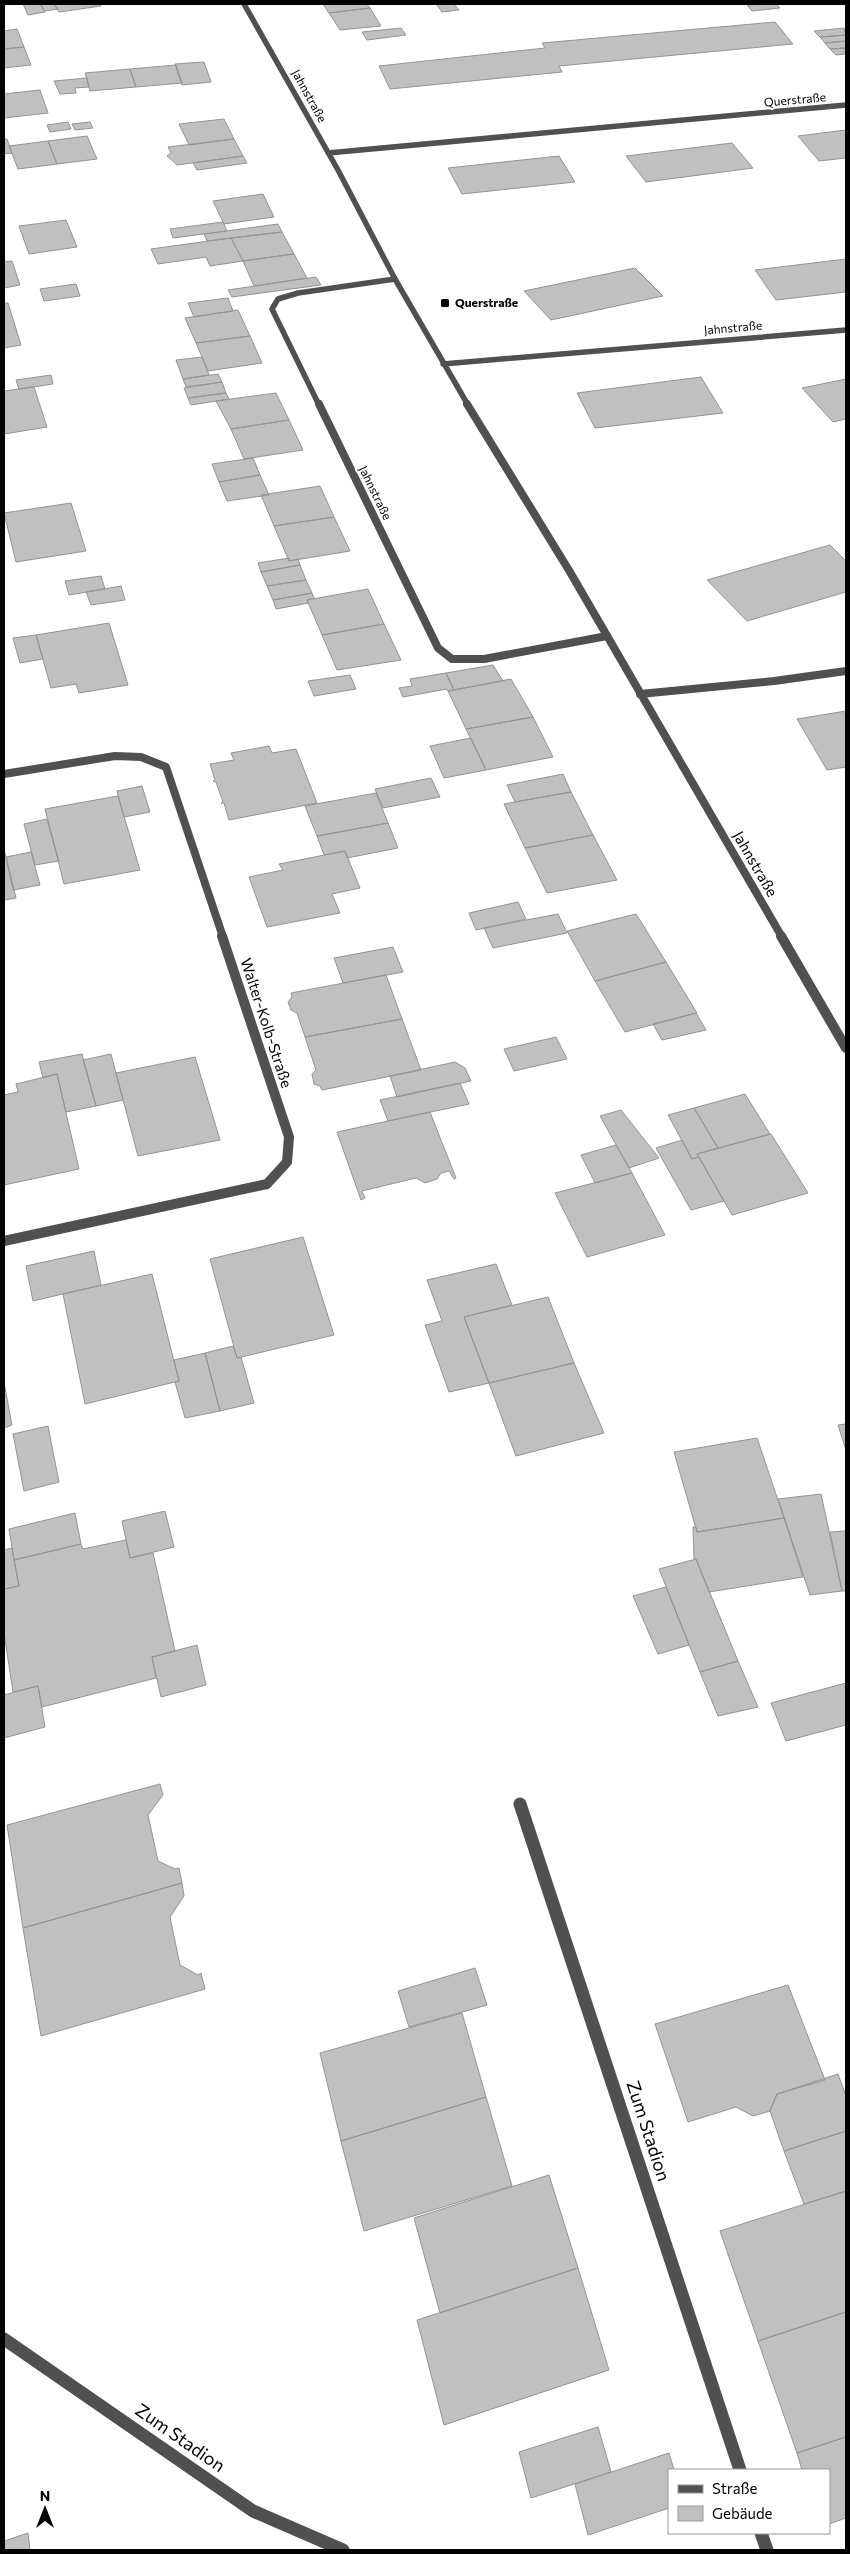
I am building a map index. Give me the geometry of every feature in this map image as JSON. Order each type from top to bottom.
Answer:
[{"type":"street","name":"Jahnstraße","points":[[244,4],[443,364],[607,636],[846,1048]]},
{"type":"street","name":"Querstraße","points":[[328,153],[846,105]]},
{"type":"street","name":"Jahnstraße","points":[[395,279],[298,293],[278,299],[272,309],[438,648],[452,659],[484,659],[607,636]]},
{"type":"street","name":"Jahnstraße","points":[[443,364],[846,330]]},
{"type":"street","points":[[640,694],[774,681],[846,671]]},
{"type":"street","name":"Walter-Kolb-Straße","points":[[4,774],[115,756],[141,756],[166,767],[289,1137],[287,1162],[266,1184],[4,1241]]},
{"type":"street","name":"Zum Stadion","points":[[520,1804],[740,2469]]},
{"type":"street","name":"Zum Stadion","points":[[4,2339],[253,2511],[344,2550]]},
{"type":"street","points":[[761,2534],[767,2550]]},
{"type":"building","points":[[23,4],[40,4],[45,12],[28,15]]},
{"type":"building","points":[[40,4],[54,4],[58,9],[45,11]]},
{"type":"building","points":[[54,4],[100,4],[101,6],[59,12]]},
{"type":"building","points":[[323,4],[367,4],[370,8],[329,13]]},
{"type":"building","points":[[436,4],[454,4],[459,10],[442,12]]},
{"type":"building","points":[[776,4],[780,8],[752,11],[747,5]]},
{"type":"building","points":[[370,8],[381,26],[340,30],[329,13]]},
{"type":"building","points":[[775,22],[793,44],[559,66],[562,72],[390,89],[379,66],[545,48],[542,43]]},
{"type":"building","points":[[401,28],[406,35],[367,40],[362,32]]},
{"type":"building","points":[[844,28],[846,35],[820,37],[814,31]]},
{"type":"building","points":[[17,29],[24,47],[4,49],[4,31]]},
{"type":"building","points":[[846,35],[846,41],[825,43],[820,37]]},
{"type":"building","points":[[846,41],[846,48],[830,49],[825,43]]},
{"type":"building","points":[[24,47],[31,65],[4,68],[4,49]]},
{"type":"building","points":[[846,48],[846,54],[836,55],[830,49]]},
{"type":"building","points":[[204,62],[211,82],[182,85],[175,64]]},
{"type":"building","points":[[176,65],[182,83],[136,87],[130,69]]},
{"type":"building","points":[[130,69],[136,87],[90,91],[85,73]]},
{"type":"building","points":[[87,78],[89,87],[75,88],[76,93],[60,94],[54,81]]},
{"type":"building","points":[[40,90],[48,113],[4,118],[4,94]]},
{"type":"building","points":[[224,119],[234,139],[189,145],[179,124]]},
{"type":"building","points":[[68,122],[71,129],[50,132],[47,125]]},
{"type":"building","points":[[90,122],[93,128],[75,130],[72,124]]},
{"type":"building","points":[[846,130],[846,158],[819,161],[798,136]]},
{"type":"building","points":[[87,136],[97,159],[57,164],[48,141]]},
{"type":"building","points":[[4,139],[7,139],[12,153],[4,154]]},
{"type":"building","points":[[234,139],[243,156],[177,165],[167,156],[171,153],[168,147]]},
{"type":"building","points":[[48,141],[57,164],[18,169],[9,146]]},
{"type":"building","points":[[732,143],[753,168],[646,182],[626,156]]},
{"type":"building","points":[[243,156],[247,163],[197,170],[193,163]]},
{"type":"building","points":[[559,156],[575,182],[462,194],[448,168]]},
{"type":"building","points":[[263,194],[274,217],[224,224],[213,201]]},
{"type":"building","points":[[66,220],[77,247],[29,254],[19,226]]},
{"type":"building","points":[[223,222],[227,231],[173,238],[170,229]]},
{"type":"building","points":[[278,224],[282,232],[207,241],[204,234]]},
{"type":"building","points":[[282,232],[294,254],[243,261],[231,238]]},
{"type":"building","points":[[231,238],[243,261],[210,266],[206,257],[158,264],[151,249]]},
{"type":"building","points":[[294,254],[307,278],[254,286],[243,261]]},
{"type":"building","points":[[846,259],[846,292],[776,300],[755,270]]},
{"type":"building","points":[[12,261],[20,285],[4,288],[4,262]]},
{"type":"building","points":[[635,268],[663,296],[551,320],[524,291]]},
{"type":"building","points":[[316,277],[321,285],[232,297],[228,290]]},
{"type":"building","points":[[76,284],[80,296],[44,301],[40,289]]},
{"type":"building","points":[[228,298],[233,311],[194,317],[188,303]]},
{"type":"building","points":[[4,303],[8,303],[21,345],[4,348]]},
{"type":"building","points":[[238,310],[250,336],[196,343],[185,318]]},
{"type":"building","points":[[250,336],[262,363],[208,371],[196,343]]},
{"type":"building","points":[[202,357],[209,375],[183,379],[176,360]]},
{"type":"building","points":[[218,374],[222,382],[186,387],[183,379]]},
{"type":"building","points":[[51,375],[53,384],[19,389],[16,380]]},
{"type":"building","points":[[701,377],[723,413],[595,428],[577,393]]},
{"type":"building","points":[[846,379],[846,419],[833,422],[802,388]]},
{"type":"building","points":[[222,382],[226,393],[188,398],[184,388]]},
{"type":"building","points":[[34,387],[47,427],[4,434],[4,391]]},
{"type":"building","points":[[226,393],[229,399],[191,405],[188,398]]},
{"type":"building","points":[[276,393],[289,420],[231,429],[216,401]]},
{"type":"building","points":[[289,420],[303,450],[244,459],[231,429]]},
{"type":"building","points":[[253,458],[260,475],[219,482],[212,464]]},
{"type":"building","points":[[260,475],[269,495],[227,501],[219,482]]},
{"type":"building","points":[[320,486],[334,517],[274,526],[261,495]]},
{"type":"building","points":[[71,503],[86,551],[16,562],[4,513]]},
{"type":"building","points":[[334,517],[350,551],[289,561],[274,526]]},
{"type":"building","points":[[830,545],[846,561],[846,592],[747,621],[707,580]]},
{"type":"building","points":[[289,558],[289,561],[298,559],[300,565],[261,572],[258,563]]},
{"type":"building","points":[[300,565],[306,580],[267,586],[261,572]]},
{"type":"building","points":[[101,576],[105,589],[69,595],[65,581]]},
{"type":"building","points":[[306,580],[312,593],[273,600],[267,586]]},
{"type":"building","points":[[121,586],[125,600],[91,605],[86,592]]},
{"type":"building","points":[[368,589],[384,624],[322,635],[307,600]]},
{"type":"building","points":[[312,593],[314,598],[307,600],[309,603],[276,609],[273,600]]},
{"type":"building","points":[[109,623],[128,685],[79,693],[76,684],[51,688],[36,635]]},
{"type":"building","points":[[384,624],[401,660],[337,670],[322,635]]},
{"type":"building","points":[[36,635],[43,659],[20,663],[13,638]]},
{"type":"building","points":[[493,665],[503,681],[454,690],[446,673]]},
{"type":"building","points":[[446,673],[454,690],[448,691],[447,689],[403,697],[399,688],[412,686],[410,679]]},
{"type":"building","points":[[350,675],[356,689],[314,696],[308,681]]},
{"type":"building","points":[[511,679],[533,717],[466,729],[448,691]]},
{"type":"building","points":[[846,711],[846,767],[827,770],[797,719]]},
{"type":"building","points":[[533,717],[553,757],[486,770],[466,729]]},
{"type":"building","points":[[471,738],[486,770],[444,778],[430,746]]},
{"type":"building","points":[[269,746],[272,753],[296,749],[317,803],[229,820],[224,803],[221,803],[223,802],[216,782],[213,781],[215,780],[210,764],[234,760],[231,753]]},
{"type":"building","points":[[563,774],[571,792],[515,802],[507,785]]},
{"type":"building","points":[[431,778],[440,797],[383,808],[375,789]]},
{"type":"building","points":[[142,786],[150,812],[124,817],[117,791]]},
{"type":"building","points":[[571,792],[593,835],[525,848],[504,804]]},
{"type":"building","points":[[376,793],[388,823],[317,836],[305,806]]},
{"type":"building","points":[[118,796],[140,870],[64,884],[45,809]]},
{"type":"building","points":[[47,819],[59,861],[35,865],[24,824]]},
{"type":"building","points":[[388,823],[398,848],[347,858],[345,851],[324,855],[317,836]]},
{"type":"building","points":[[593,835],[617,880],[547,893],[525,848]]},
{"type":"building","points":[[4,849],[16,898],[4,900]]},
{"type":"building","points":[[345,851],[360,888],[332,894],[340,913],[267,927],[249,877],[283,870],[279,864]]},
{"type":"building","points":[[31,852],[40,885],[13,890],[6,857]]},
{"type":"building","points":[[518,902],[526,919],[476,930],[469,913]]},
{"type":"building","points":[[558,914],[567,933],[493,948],[484,928]]},
{"type":"building","points":[[636,914],[666,962],[595,981],[567,931]]},
{"type":"building","points":[[393,947],[403,972],[343,983],[334,958]]},
{"type":"building","points":[[666,962],[697,1013],[625,1032],[595,981]]},
{"type":"building","points":[[386,975],[402,1019],[305,1037],[297,1013],[291,1010],[288,1002],[292,997],[291,993]]},
{"type":"building","points":[[696,1013],[706,1030],[662,1040],[653,1024]]},
{"type":"building","points":[[402,1019],[421,1070],[322,1090],[320,1086],[314,1084],[312,1074],[316,1070],[305,1037]]},
{"type":"building","points":[[556,1037],[567,1059],[514,1071],[504,1049]]},
{"type":"building","points":[[82,1054],[96,1106],[66,1112],[57,1074],[43,1078],[39,1062]]},
{"type":"building","points":[[111,1054],[123,1100],[96,1106],[83,1060]]},
{"type":"building","points":[[195,1057],[220,1140],[138,1156],[116,1073]]},
{"type":"building","points":[[455,1062],[465,1068],[471,1081],[397,1097],[390,1076]]},
{"type":"building","points":[[57,1074],[79,1169],[4,1185],[4,1095],[18,1092],[16,1084]]},
{"type":"building","points":[[460,1083],[469,1104],[388,1121],[380,1100]]},
{"type":"building","points":[[745,1094],[770,1134],[718,1148],[694,1108]]},
{"type":"building","points":[[694,1108],[718,1148],[697,1154],[699,1157],[692,1159],[668,1115]]},
{"type":"building","points":[[621,1110],[659,1158],[629,1168],[600,1116]]},
{"type":"building","points":[[430,1112],[456,1178],[454,1179],[449,1171],[441,1173],[437,1179],[425,1183],[416,1178],[362,1191],[365,1198],[361,1200],[337,1132]]},
{"type":"building","points":[[771,1134],[808,1193],[732,1215],[697,1154]]},
{"type":"building","points":[[682,1140],[692,1159],[699,1157],[724,1201],[691,1210],[656,1148]]},
{"type":"building","points":[[616,1145],[632,1173],[595,1183],[581,1155]]},
{"type":"building","points":[[632,1173],[665,1235],[587,1257],[555,1193]]},
{"type":"building","points":[[303,1237],[334,1335],[237,1358],[210,1259]]},
{"type":"building","points":[[94,1251],[101,1285],[33,1301],[26,1266]]},
{"type":"building","points":[[496,1264],[512,1305],[464,1317],[489,1383],[449,1392],[425,1325],[442,1321],[427,1280]]},
{"type":"building","points":[[152,1274],[179,1381],[85,1404],[63,1294]]},
{"type":"building","points":[[548,1297],[574,1363],[489,1383],[464,1317]]},
{"type":"building","points":[[233,1346],[237,1358],[241,1357],[254,1403],[220,1411],[205,1353]]},
{"type":"building","points":[[205,1353],[220,1411],[185,1418],[175,1382],[179,1381],[174,1360]]},
{"type":"building","points":[[574,1363],[604,1433],[516,1456],[489,1383]]},
{"type":"building","points":[[4,1382],[12,1425],[4,1428]]},
{"type":"building","points":[[846,1424],[846,1450],[838,1425]]},
{"type":"building","points":[[48,1426],[59,1482],[24,1491],[13,1434]]},
{"type":"building","points":[[757,1438],[784,1518],[697,1532],[674,1452]]},
{"type":"building","points":[[821,1494],[842,1591],[810,1595],[778,1499]]},
{"type":"building","points":[[165,1511],[174,1547],[130,1558],[122,1521]]},
{"type":"building","points":[[75,1513],[81,1544],[14,1560],[9,1529]]},
{"type":"building","points":[[784,1518],[803,1577],[709,1592],[696,1559],[694,1559],[693,1527],[696,1527],[697,1532]]},
{"type":"building","points":[[846,1531],[846,1591],[842,1591],[830,1532]]},
{"type":"building","points":[[126,1540],[130,1558],[153,1553],[175,1651],[152,1657],[156,1678],[42,1707],[38,1686],[13,1692],[4,1633],[4,1589],[19,1586],[14,1560],[81,1544],[83,1549]]},
{"type":"building","points":[[12,1548],[19,1586],[4,1589],[4,1550]]},
{"type":"building","points":[[696,1559],[738,1661],[700,1672],[659,1569]]},
{"type":"building","points":[[666,1587],[689,1645],[658,1654],[633,1596]]},
{"type":"building","points":[[197,1645],[206,1685],[161,1697],[152,1657]]},
{"type":"building","points":[[738,1661],[758,1707],[718,1716],[700,1672]]},
{"type":"building","points":[[846,1683],[846,1725],[786,1741],[771,1703]]},
{"type":"building","points":[[38,1686],[45,1727],[4,1738],[4,1695]]},
{"type":"building","points":[[160,1784],[163,1795],[148,1815],[158,1861],[175,1869],[179,1868],[182,1883],[23,1928],[7,1825]]},
{"type":"building","points":[[182,1883],[184,1896],[170,1917],[180,1965],[198,1975],[201,1973],[205,1989],[41,2036],[23,1928]]},
{"type":"building","points":[[475,1968],[487,2005],[409,2027],[398,1991]]},
{"type":"building","points":[[788,1985],[825,2080],[777,2094],[770,2111],[753,2116],[736,2107],[688,2122],[655,2024]]},
{"type":"building","points":[[462,2013],[486,2097],[341,2141],[320,2053]]},
{"type":"building","points":[[838,2074],[846,2096],[846,2131],[784,2151],[770,2111],[777,2094]]},
{"type":"building","points":[[486,2097],[512,2186],[364,2231],[341,2141]]},
{"type":"building","points":[[846,2131],[846,2191],[804,2204],[784,2151]]},
{"type":"building","points":[[549,2175],[578,2268],[440,2313],[414,2218]]},
{"type":"building","points":[[846,2191],[846,2312],[758,2341],[720,2231]]},
{"type":"building","points":[[578,2268],[609,2370],[444,2425],[417,2320]]},
{"type":"building","points":[[846,2312],[846,2437],[797,2453],[758,2341]]},
{"type":"building","points":[[598,2427],[611,2472],[531,2498],[519,2452]]},
{"type":"building","points":[[846,2437],[846,2518],[830,2524],[830,2469],[802,2469],[797,2453]]},
{"type":"building","points":[[669,2453],[674,2469],[668,2469],[668,2508],[588,2535],[575,2484]]},
{"type":"building","points":[[28,2533],[30,2550],[4,2550],[4,2541]]},
{"type":"place","name":"Querstraße","points":[[445,303]]}]
